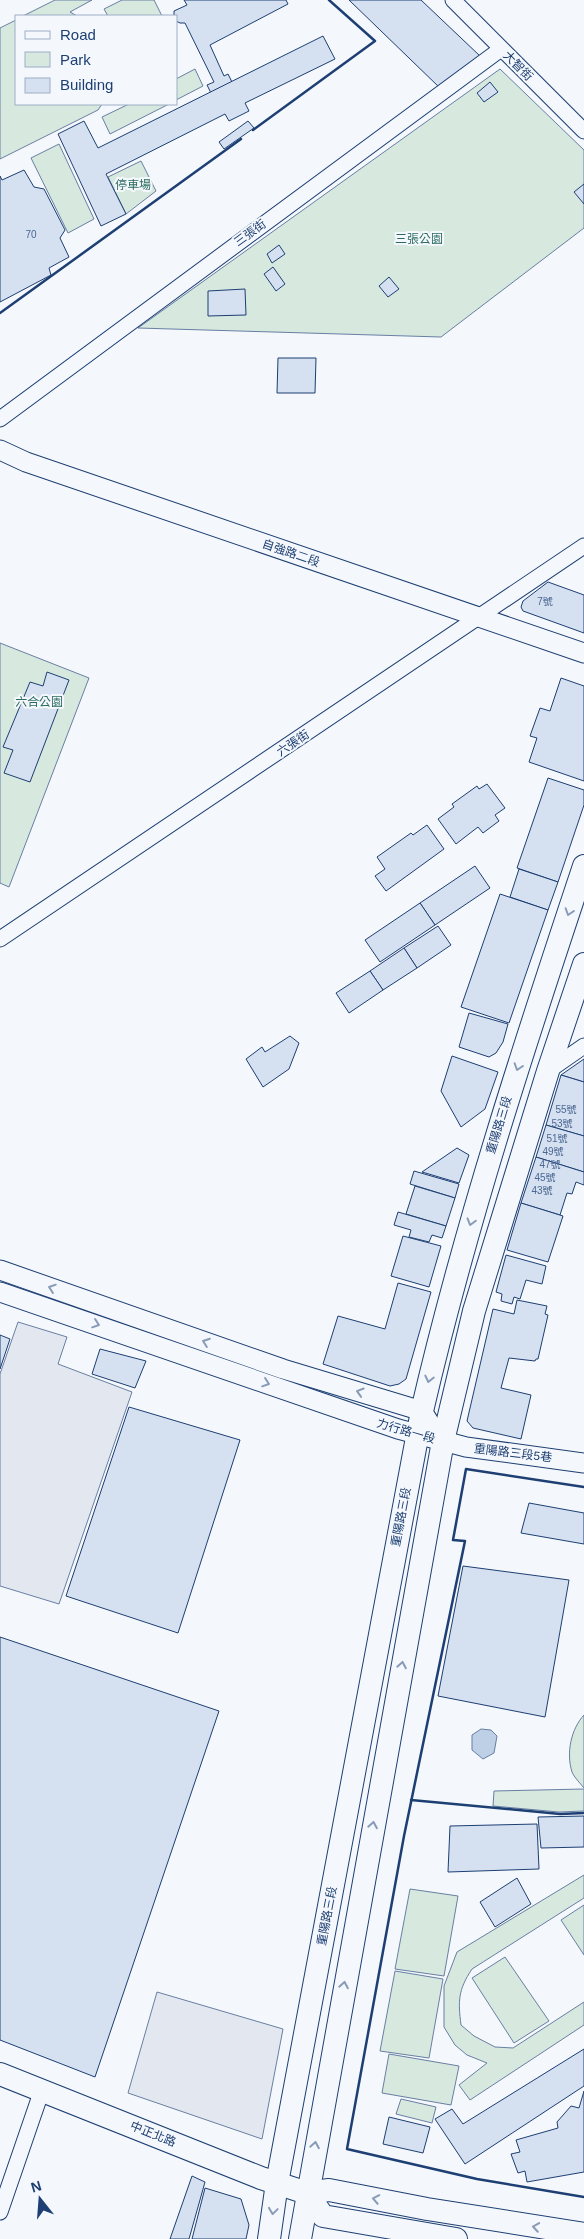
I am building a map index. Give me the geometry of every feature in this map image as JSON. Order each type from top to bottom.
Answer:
[{"type":"main road","name":"重陽路三段","points":[[269,2239],[277,2184],[416,1434],[444,1313],[503,1112],[584,866]]},
{"type":"main road","points":[[300,2239],[443,1441],[474,1311],[548,1071],[584,964]]},
{"type":"main road","name":"中正北路","points":[[0,2074],[277,2184],[307,2193],[329,2190],[427,2209],[584,2234]]},
{"type":"main road","points":[[307,2193],[323,2216],[456,2239]]},
{"type":"street","name":"大智街","points":[[453,0],[584,130]]},
{"type":"street","name":"三張街","points":[[0,419],[501,49]]},
{"type":"street","name":"自強路二段","points":[[0,450],[26,462],[584,653]]},
{"type":"street","name":"六張街","points":[[0,939],[584,546]]},
{"type":"street","points":[[548,1071],[584,1046]]},
{"type":"street","name":"力行路一段","points":[[0,1270],[283,1369],[422,1411],[443,1441]]},
{"type":"street","name":"力行路一段","points":[[0,1292],[416,1434],[443,1441]]},
{"type":"street","name":"重陽路三段5巷","points":[[443,1441],[466,1447],[584,1463]]},
{"type":"street","points":[[0,2212],[42,2090]]},
{"type":"green space","points":[[55,0],[92,0],[70,12],[75,15],[25,15]]},
{"type":"green space","points":[[122,0],[154,0],[162,15],[107,15],[104,9]]},
{"type":"green space","points":[[15,20],[15,105],[101,105],[98,110],[0,159],[0,28]]},
{"type":"green space","points":[[195,69],[203,86],[178,99],[178,78]]},
{"type":"green space","name":"三張公園","points":[[500,69],[584,150],[584,228],[441,337],[138,328]]},
{"type":"green space","points":[[127,105],[167,105],[110,134],[102,117]]},
{"type":"green space","points":[[59,144],[94,219],[68,233],[31,158]]},
{"type":"green space","name":"停車場","points":[[141,161],[156,191],[126,214],[108,177]]},
{"type":"green space","name":"六合公園","points":[[0,643],[89,678],[9,887],[0,883]]},
{"type":"green space","points":[[584,1715],[584,1788],[572,1772],[570,1749],[573,1734]]},
{"type":"green space","points":[[584,1789],[584,1811],[559,1812],[493,1806],[494,1791]]},
{"type":"green space","points":[[584,1875],[584,1898],[472,1969],[464,1983],[459,2009],[461,2025],[474,2036],[495,2047],[513,2048],[584,2002],[584,2025],[470,2100],[459,2085],[487,2063],[467,2055],[455,2045],[444,2027],[444,1986],[457,1952]]},
{"type":"green space","points":[[410,1889],[458,1896],[444,1976],[395,1969]]},
{"type":"green space","points":[[584,1905],[584,1955],[561,1920]]},
{"type":"green space","points":[[505,1957],[549,2021],[514,2043],[472,1978]]},
{"type":"green space","points":[[395,1971],[443,1979],[429,2058],[380,2051]]},
{"type":"green space","points":[[389,2054],[459,2066],[451,2105],[382,2093]]},
{"type":"green space","points":[[401,2099],[436,2107],[432,2123],[396,2114]]},
{"type":"shaded area","points":[[18,1322],[67,1337],[58,1364],[132,1392],[59,1604],[0,1586],[0,1374]]},
{"type":"shaded area","points":[[157,1992],[283,2029],[262,2139],[128,2093]]},
{"type":"water","points":[[481,1729],[491,1730],[497,1736],[494,1753],[483,1759],[472,1750],[472,1735]]},
{"type":"building","points":[[184,0],[286,0],[288,4],[210,45],[224,76],[228,74],[232,82],[211,93],[207,85],[214,82],[185,23],[178,22],[178,15],[174,15],[174,11],[187,5]]},
{"type":"building","points":[[349,0],[421,0],[480,56],[440,88]]},
{"type":"building","points":[[323,36],[335,59],[245,103],[249,111],[229,121],[225,114],[106,174],[126,214],[101,226],[58,134],[84,121],[98,148]]},
{"type":"building","points":[[490,82],[498,92],[484,102],[477,93]]},
{"type":"building","points":[[248,121],[254,128],[224,149],[219,142]]},
{"type":"building","points":[[24,170],[34,187],[44,189],[65,230],[60,238],[69,257],[49,268],[51,275],[0,302],[0,176],[2,180]]},
{"type":"building","points":[[584,184],[584,204],[574,192]]},
{"type":"building","points":[[279,245],[285,254],[272,263],[267,254]]},
{"type":"building","points":[[273,267],[285,284],[276,291],[264,274]]},
{"type":"building","points":[[389,277],[399,289],[388,297],[379,286]]},
{"type":"building","points":[[245,289],[246,315],[208,316],[208,291]]},
{"type":"building","points":[[278,358],[316,358],[315,393],[277,393]]},
{"type":"building","points":[[548,582],[584,595],[584,633],[523,611],[521,607],[523,601]]},
{"type":"building","points":[[47,672],[69,680],[30,782],[4,773],[13,750],[3,747],[30,682],[43,686]]},
{"type":"building","points":[[561,678],[584,686],[584,781],[529,762],[537,738],[530,736],[540,708],[550,711]]},
{"type":"building","points":[[548,778],[584,790],[584,805],[558,882],[517,868]]},
{"type":"building","points":[[487,784],[505,808],[495,815],[499,821],[483,833],[478,827],[456,844],[438,819],[454,807],[452,804],[477,786],[479,789]]},
{"type":"building","points":[[427,825],[444,849],[386,891],[375,876],[385,869],[377,857],[411,833],[413,835]]},
{"type":"building","points":[[475,866],[490,888],[435,925],[420,903]]},
{"type":"building","points":[[519,869],[558,882],[548,910],[510,897]]},
{"type":"building","points":[[500,894],[548,910],[509,1023],[461,1007]]},
{"type":"building","points":[[420,903],[435,925],[380,962],[365,940]]},
{"type":"building","points":[[438,926],[451,945],[417,968],[404,948]]},
{"type":"building","points":[[404,948],[417,968],[383,990],[370,971]]},
{"type":"building","points":[[370,971],[383,990],[349,1013],[336,993]]},
{"type":"building","points":[[469,1013],[508,1024],[503,1042],[496,1053],[489,1057],[459,1047]]},
{"type":"building","points":[[290,1036],[299,1043],[289,1069],[263,1087],[246,1059],[262,1047],[265,1052]]},
{"type":"building","points":[[452,1056],[498,1072],[485,1109],[461,1127],[441,1091]]},
{"type":"building","points":[[584,1059],[584,1082],[561,1075]]},
{"type":"building","points":[[561,1075],[584,1082],[584,1136],[546,1125]]},
{"type":"building","points":[[546,1125],[584,1136],[584,1172],[536,1157]]},
{"type":"building","points":[[457,1148],[469,1155],[459,1183],[422,1172]]},
{"type":"building","points":[[536,1157],[584,1172],[584,1185],[576,1182],[572,1194],[567,1193],[560,1215],[521,1203]]},
{"type":"building","points":[[414,1171],[459,1184],[455,1198],[410,1184]]},
{"type":"building","points":[[415,1186],[455,1198],[446,1226],[406,1214]]},
{"type":"building","points":[[521,1203],[563,1216],[548,1262],[507,1250]]},
{"type":"building","points":[[398,1212],[446,1226],[442,1238],[432,1235],[429,1242],[409,1237],[411,1230],[394,1225]]},
{"type":"building","points":[[403,1236],[441,1246],[429,1287],[391,1276]]},
{"type":"building","points":[[506,1255],[546,1266],[542,1284],[526,1280],[520,1299],[514,1297],[512,1304],[501,1301],[502,1294],[496,1292]]},
{"type":"building","points":[[398,1283],[431,1292],[406,1379],[399,1384],[390,1386],[323,1364],[338,1316],[385,1329]]},
{"type":"building","points":[[517,1300],[547,1306],[545,1314],[548,1315],[538,1359],[535,1361],[509,1358],[501,1388],[531,1395],[521,1439],[473,1428],[467,1421],[493,1309],[514,1314]]},
{"type":"building","points":[[0,1335],[10,1339],[0,1369]]},
{"type":"building","points":[[100,1349],[146,1361],[135,1388],[92,1374]]},
{"type":"building","points":[[129,1407],[240,1440],[178,1633],[66,1596]]},
{"type":"building","points":[[529,1503],[584,1513],[584,1544],[521,1533]]},
{"type":"building","points":[[463,1566],[569,1580],[545,1717],[438,1696]]},
{"type":"building","points":[[0,1637],[219,1711],[95,2077],[0,2040]]},
{"type":"building","points":[[584,1816],[584,1847],[541,1848],[538,1817]]},
{"type":"building","points":[[537,1824],[539,1869],[448,1872],[450,1826]]},
{"type":"building","points":[[517,1878],[531,1904],[495,1927],[480,1902]]},
{"type":"building","points":[[584,2049],[584,2086],[465,2164],[435,2119],[452,2109],[463,2124]]},
{"type":"building","points":[[584,2091],[584,2172],[527,2182],[525,2171],[518,2173],[511,2154],[520,2152],[516,2140],[558,2128],[557,2122],[571,2106],[579,2108]]},
{"type":"building","points":[[389,2117],[430,2127],[423,2153],[383,2144]]},
{"type":"building","points":[[192,2176],[205,2182],[189,2239],[170,2239]]},
{"type":"building","points":[[205,2188],[241,2199],[249,2225],[246,2239],[192,2239]]},
{"type":"wall","points":[[253,130],[375,41],[329,0]]},
{"type":"wall","points":[[0,313],[241,139]]},
{"type":"wall","points":[[584,1487],[466,1469],[453,1540],[465,1541],[404,1836],[347,2149],[477,2179],[584,2197]]},
{"type":"wall","points":[[411,1800],[560,1814],[584,1813]]}]
